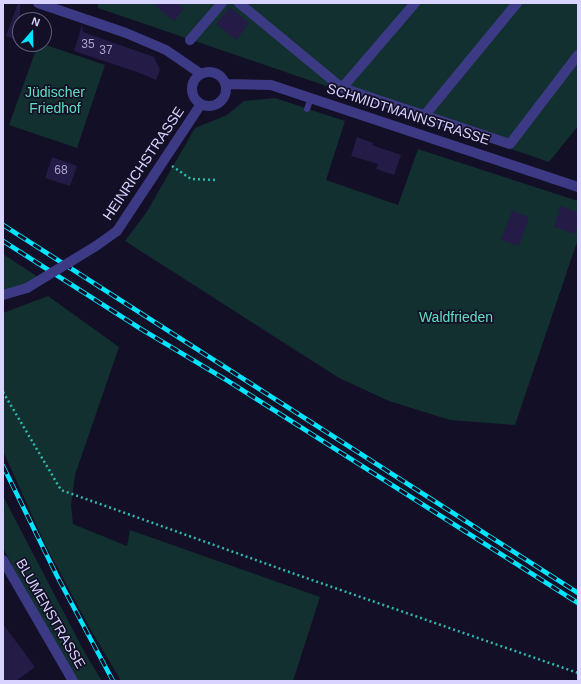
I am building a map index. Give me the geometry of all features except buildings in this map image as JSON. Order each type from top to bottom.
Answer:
[{"type":"street","points":[[38,3],[51,5],[126,33],[166,50],[201,74]]},
{"type":"street","points":[[190,40],[222,3]]},
{"type":"street","points":[[239,3],[342,88],[510,144],[578,55]]},
{"type":"street","points":[[342,88],[414,3]]},
{"type":"street","points":[[424,116],[517,3]]},
{"type":"street","points":[[207,72],[217,74],[226,84],[225,97],[218,104],[208,106],[201,104],[192,91],[197,78],[201,74],[207,72]]},
{"type":"street","name":"SCHMIDTMANNSTRASSE","points":[[226,84],[271,85],[578,186]]},
{"type":"street","name":"HEINRICHSTRASSE","points":[[3,295],[27,288],[96,246],[117,231],[201,104]]},
{"type":"street","name":"BLUMENSTRASSE","points":[[3,560],[73,681]]},
{"type":"lane","points":[[307,109],[311,98]]},
{"type":"path","points":[[164,161],[191,178],[218,180]]},
{"type":"path","points":[[3,392],[61,490],[300,576],[578,673]]},
{"type":"green space","points":[[98,3],[578,3],[578,126],[549,162],[98,8]]},
{"type":"green space","name":"Jüdischer Friedhof","points":[[52,47],[105,65],[77,148],[9,125],[35,52],[52,52]]},
{"type":"green space","name":"Waldfrieden","points":[[275,98],[345,121],[326,180],[398,205],[418,149],[578,201],[578,239],[515,425],[450,420],[389,401],[339,378],[125,241],[146,213],[195,128],[227,115],[244,101]]},
{"type":"green space","points":[[3,254],[41,279],[3,295]]},
{"type":"green space","points":[[48,296],[119,347],[75,475],[71,505],[73,524],[127,546],[130,530],[320,597],[293,681],[121,681],[88,625],[45,544],[3,451],[3,313]]},
{"type":"green space","points":[[3,496],[85,653],[102,681],[73,681],[3,548]]},
{"type":"railway","points":[[3,225],[578,593]]},
{"type":"railway","points":[[3,241],[141,329],[228,381],[578,603]]},
{"type":"railway","points":[[3,466],[57,576],[113,681]]}]
